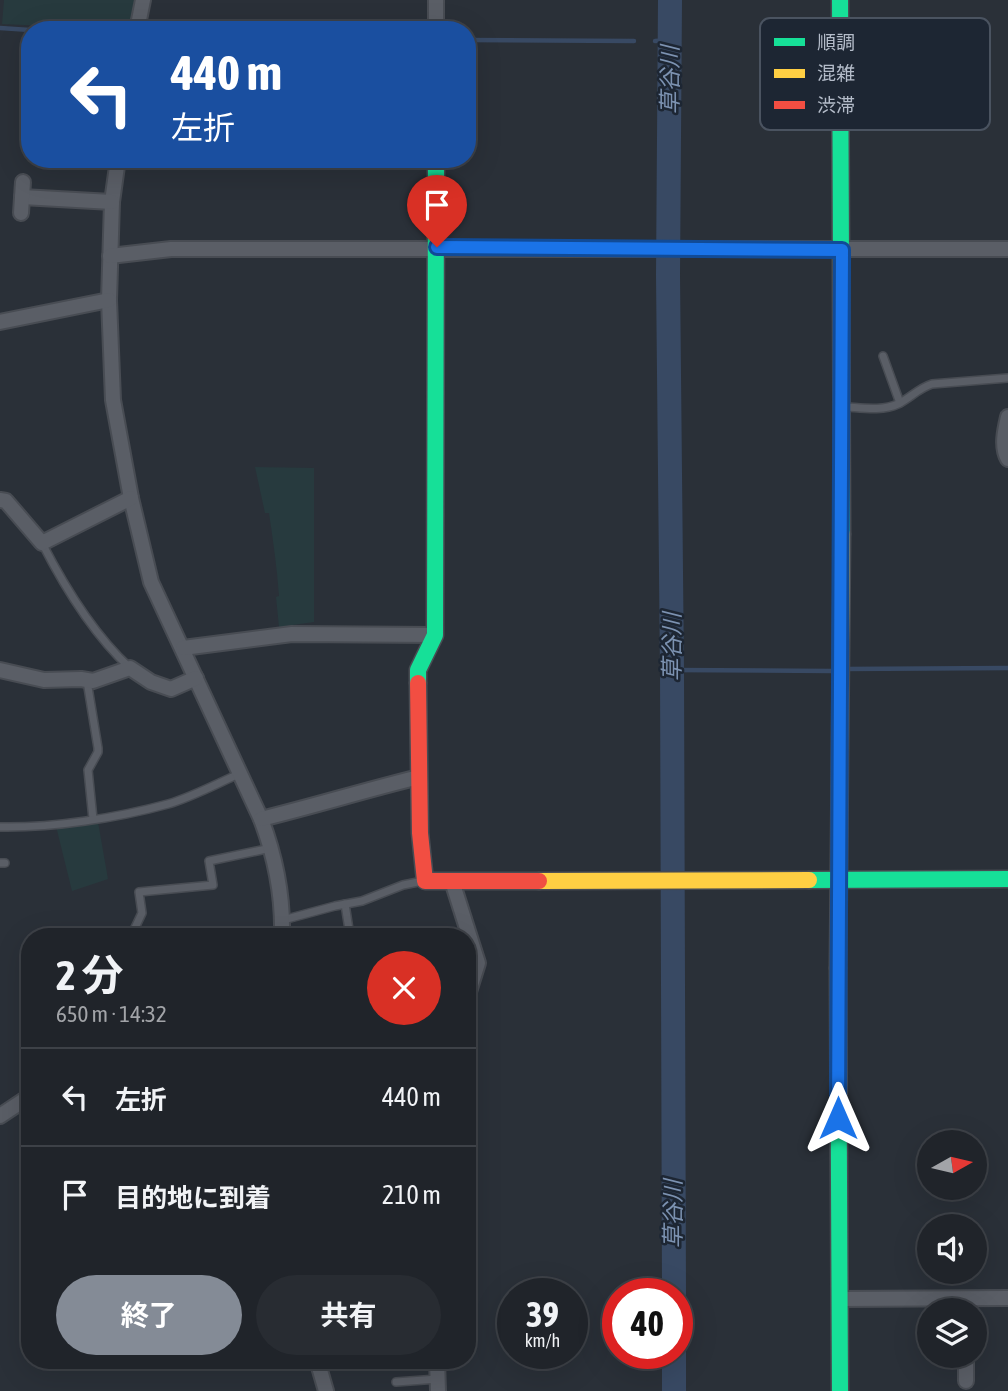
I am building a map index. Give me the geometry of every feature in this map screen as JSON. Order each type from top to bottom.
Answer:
[{"type":"street","points":[[139,21],[143,0]]},
{"type":"street","points":[[436,0],[436,21]]},
{"type":"street","points":[[839,0],[839,18]]},
{"type":"street","points":[[840,1391],[838,1093],[842,407],[841,130]]},
{"type":"street","points":[[117,168],[112,202],[109,300],[113,400],[131,498],[151,582],[261,819],[271,848],[282,928]]},
{"type":"street","points":[[436,168],[435,635],[418,670],[420,833],[425,881],[1008,880]]},
{"type":"street","points":[[21,213],[22,190],[112,202]]},
{"type":"street","points":[[110,256],[171,250],[437,247],[842,250],[1008,248]]},
{"type":"street","points":[[0,322],[109,300]]},
{"type":"street","points":[[1008,417],[1004,453],[1008,459]]},
{"type":"street","points":[[0,500],[6,501],[42,543],[131,498]]},
{"type":"street","points":[[183,648],[292,634],[435,635]]},
{"type":"street","points":[[0,670],[56,681],[93,681],[130,668],[151,682],[171,690],[196,678]]},
{"type":"street","points":[[261,819],[419,777]]},
{"type":"street","points":[[452,881],[467,928]]},
{"type":"street","points":[[0,1116],[21,1102]]},
{"type":"street","points":[[987,1301],[1008,1298]]},
{"type":"street","points":[[840,1299],[917,1302]]},
{"type":"street","points":[[965,1381],[966,1368]]},
{"type":"street","points":[[320,1369],[326,1391]]},
{"type":"lane","points":[[883,356],[900,403]]},
{"type":"lane","points":[[842,407],[884,408],[900,403],[922,387],[932,384],[1008,378]]},
{"type":"lane","points":[[42,543],[59,575],[110,650],[130,668]]},
{"type":"lane","points":[[87,680],[99,748],[88,770],[93,819]]},
{"type":"lane","points":[[0,827],[93,819],[169,804],[239,774]]},
{"type":"lane","points":[[135,928],[142,913],[141,891],[213,885],[209,861],[271,848]]},
{"type":"lane","points":[[282,920],[362,901],[425,881]]},
{"type":"lane","points":[[345,904],[349,928]]},
{"type":"lane","points":[[396,1382],[438,1385]]},
{"type":"green space","points":[[4,0],[137,0],[134,21],[21,21],[21,25],[2,24]]},
{"type":"green space","points":[[255,467],[314,468],[314,622],[279,627],[276,597],[279,596],[269,513],[265,513]]},
{"type":"green space","points":[[98,822],[108,879],[72,891],[56,826]]},
{"type":"waterway","name":"草谷川","points":[[670,0],[668,275],[674,1278]]},
{"type":"waterway","points":[[0,28],[21,29]]},
{"type":"waterway","points":[[476,40],[634,41]]},
{"type":"waterway","points":[[655,41],[671,40]]},
{"type":"waterway","points":[[844,669],[1008,668]]},
{"type":"waterway","points":[[672,670],[832,671]]},
{"type":"waterway","name":"草谷川","points":[[674,1369],[674,1391]]},
{"type":"traffic: fast","points":[[840,0],[840,18]]},
{"type":"traffic: fast","points":[[840,130],[842,534]]},
{"type":"traffic: fast","points":[[418,683],[418,670],[435,635],[436,168]]},
{"type":"traffic: fast","points":[[809,880],[1008,879]]},
{"type":"traffic: fast","points":[[838,968],[840,1391]]},
{"type":"traffic: slow","points":[[838,968],[842,534]]},
{"type":"traffic: slow","points":[[539,881],[809,880]]},
{"type":"traffic: jam","points":[[418,683],[420,833],[425,881],[539,881]]},
{"type":"route","points":[[437,247],[842,250],[838,1118]]}]
